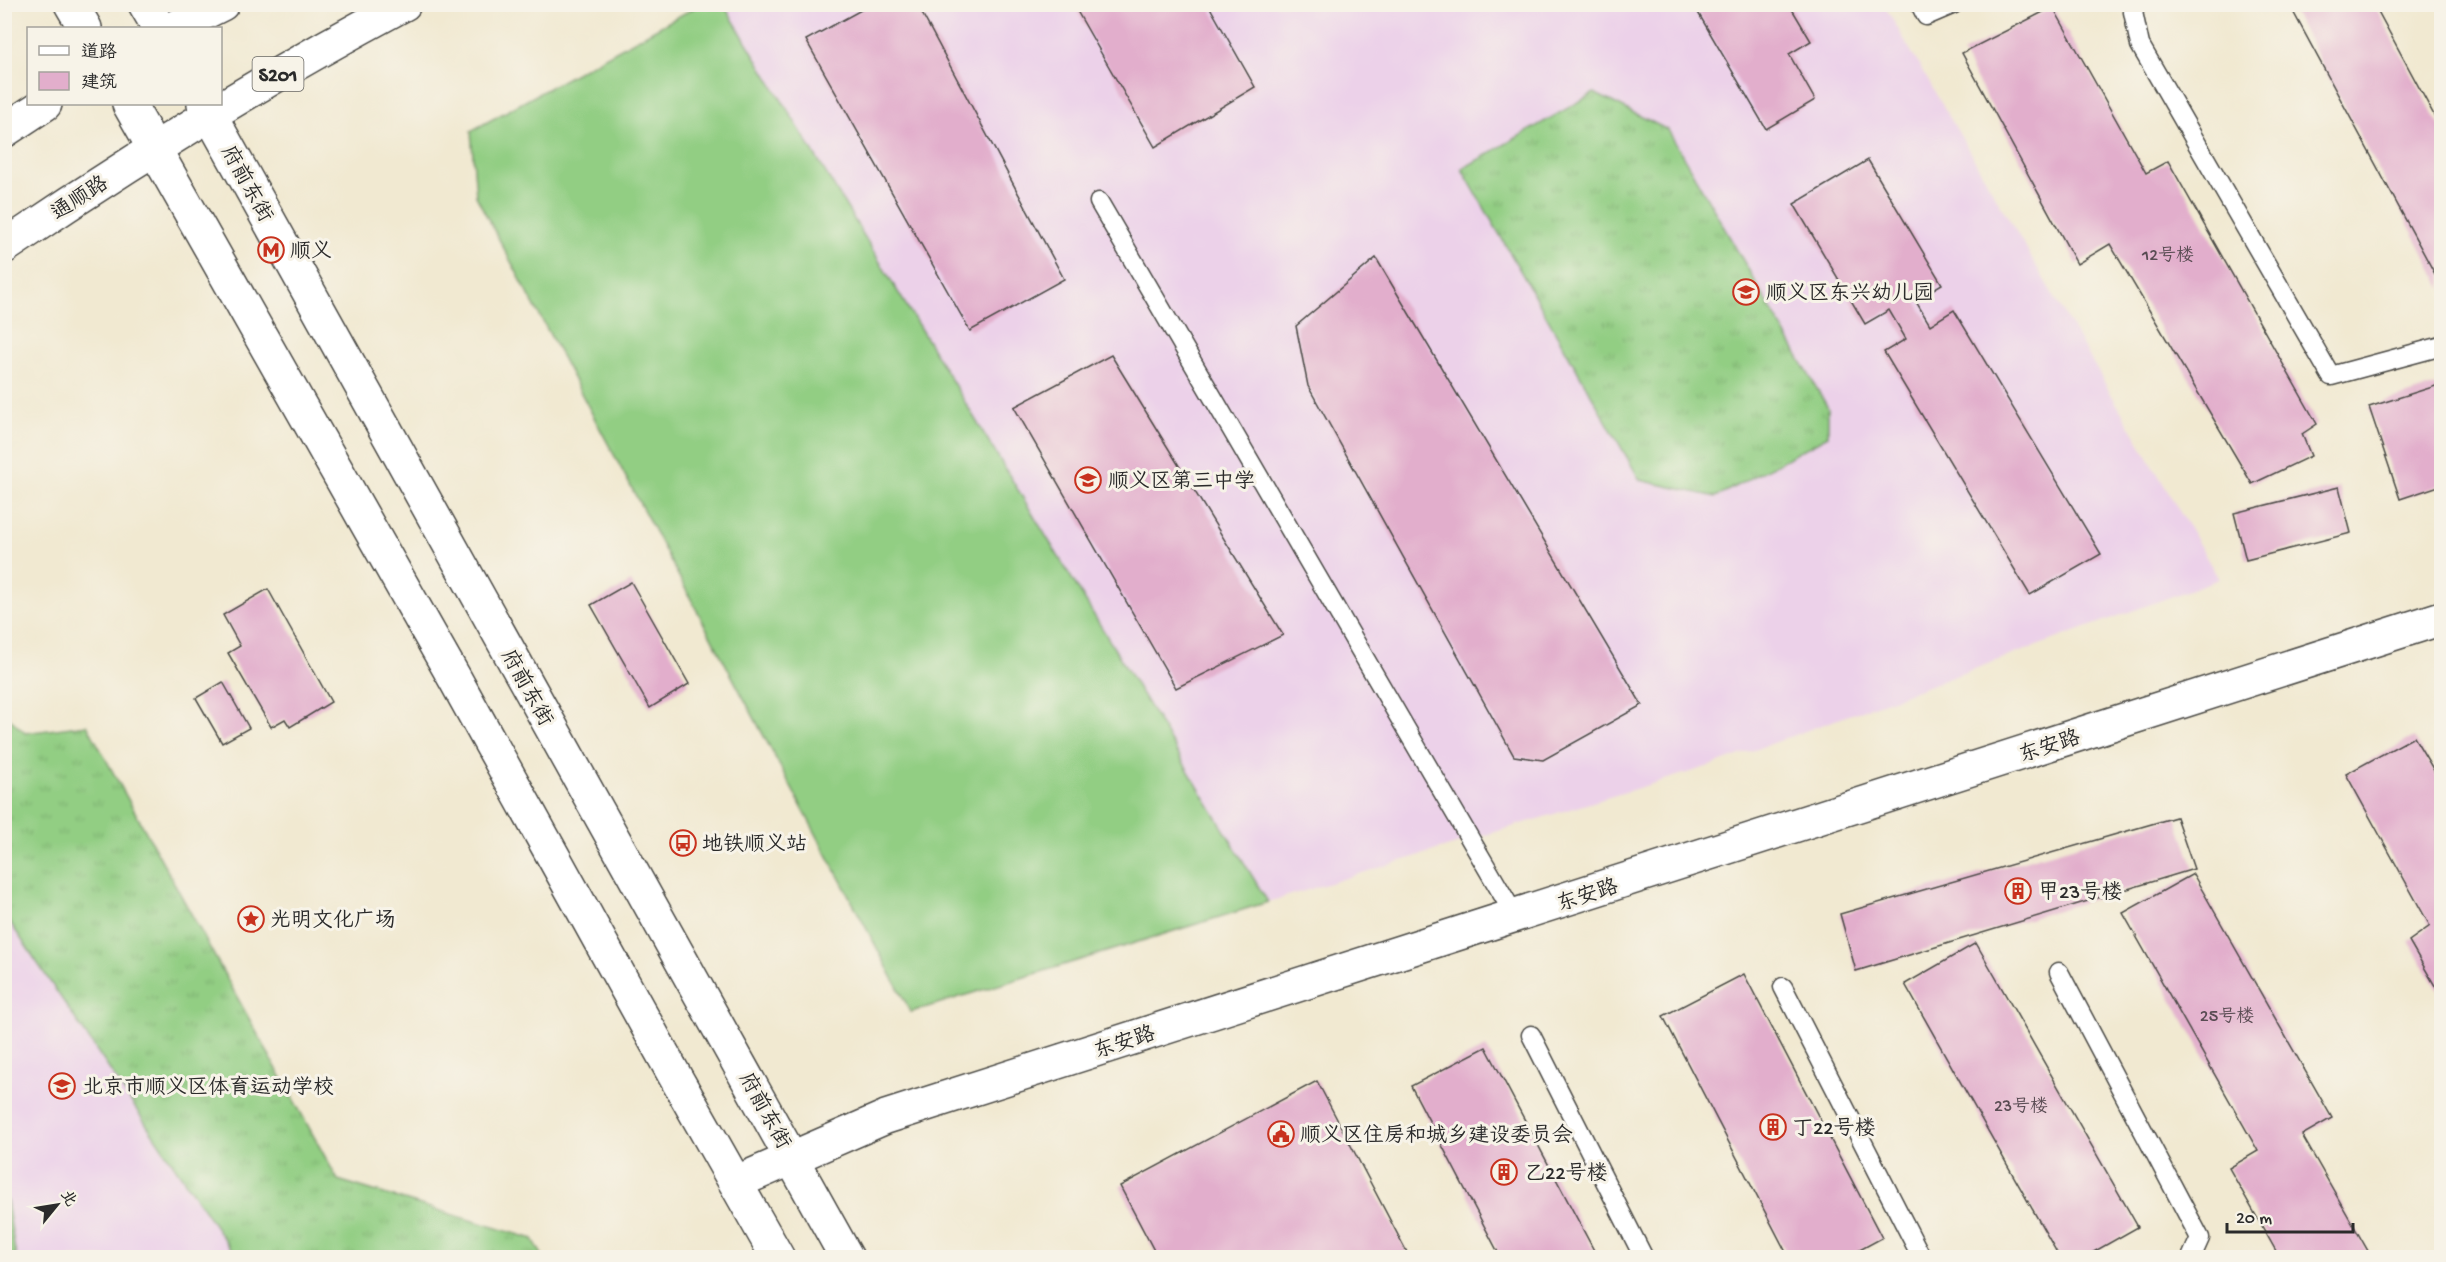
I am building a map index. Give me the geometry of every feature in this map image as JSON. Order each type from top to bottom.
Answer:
[{"type":"main road","points":[[71,4],[84,27]]},
{"type":"main road","points":[[145,4],[158,27]]},
{"type":"main road","points":[[176,27],[222,4]]},
{"type":"main road","name":"S201","points":[[222,101],[404,4]]},
{"type":"main road","points":[[4,131],[43,105]]},
{"type":"main road","points":[[130,105],[778,1257]]},
{"type":"main road","name":"S201","points":[[154,148],[207,109]]},
{"type":"main road","name":"府前东街","points":[[207,109],[847,1257]]},
{"type":"main road","name":"通顺路","points":[[4,247],[154,148]]},
{"type":"main road","name":"东安路","points":[[737,1182],[886,1117],[2442,618]]},
{"type":"lane","points":[[1920,4],[1926,16],[1954,4]]},
{"type":"lane","points":[[2137,4],[2133,12],[2140,45],[2331,376],[2442,346]]},
{"type":"lane","points":[[1099,202],[1515,916]]},
{"type":"lane","points":[[2059,972],[2200,1238],[2191,1257]]},
{"type":"lane","points":[[1783,987],[1922,1257]]},
{"type":"lane","points":[[1531,1035],[1644,1257]]},
{"type":"shaded area","name":"顺义区第三中学","points":[[699,5],[1884,5],[2219,579],[1713,765],[911,1012],[476,196],[471,131]]},
{"type":"shaded area","name":"北京市顺义区体育运动学校","points":[[5,915],[236,1257],[5,1257]]},
{"type":"green space","points":[[699,5],[724,5],[1268,902],[911,1012],[476,196],[471,131]]},
{"type":"green space","points":[[1594,93],[1668,130],[1828,408],[1828,436],[1716,497],[1640,480],[1462,169]]},
{"type":"green space","points":[[5,714],[25,733],[87,725],[338,1180],[533,1239],[543,1257],[236,1257],[5,915]]},
{"type":"green space","points":[[4,1196],[7,1201],[16,1257],[5,1257]]},
{"type":"building","points":[[872,4],[917,4],[1064,279],[970,331],[806,40]]},
{"type":"building","points":[[1073,4],[1208,4],[1255,87],[1155,147]]},
{"type":"building","points":[[1693,4],[1789,4],[1811,41],[1789,54],[1815,100],[1766,129]]},
{"type":"building","points":[[2289,4],[2374,4],[2442,130],[2442,287]]},
{"type":"building","points":[[2053,7],[2146,173],[2168,161],[2317,424],[2302,434],[2311,456],[2252,484],[2110,244],[2077,264],[1962,53]]},
{"type":"building","points":[[1868,160],[1942,284],[1915,300],[1930,325],[1954,310],[2101,554],[2030,595],[1884,352],[1906,339],[1889,310],[1865,324],[1794,204]]},
{"type":"building","points":[[1376,258],[1642,705],[1543,760],[1514,756],[1308,386],[1296,326]]},
{"type":"building","points":[[1111,355],[1283,635],[1176,688],[1014,407]]},
{"type":"building","points":[[2442,384],[2442,485],[2400,499],[2369,407]]},
{"type":"building","points":[[2339,487],[2351,533],[2246,560],[2234,513]]},
{"type":"building","points":[[631,582],[689,684],[650,708],[591,605]]},
{"type":"building","points":[[268,589],[331,702],[290,727],[285,719],[271,727],[228,653],[240,646],[223,615]]},
{"type":"building","points":[[223,682],[249,728],[222,743],[196,698]]},
{"type":"building","points":[[2414,737],[2442,784],[2442,998],[2409,941],[2430,926],[2346,774]]},
{"type":"building","name":"甲23号楼","points":[[2176,817],[2194,869],[1856,971],[1840,914]]},
{"type":"building","points":[[2193,874],[2332,1118],[2302,1135],[2372,1258],[2280,1258],[2229,1168],[2258,1151],[2123,913]]},
{"type":"building","points":[[1976,943],[2138,1227],[2083,1258],[2060,1258],[1905,984]]},
{"type":"building","name":"丁22号楼","points":[[1744,974],[1882,1238],[1845,1258],[1789,1258],[1663,1016]]},
{"type":"building","name":"乙22号楼","points":[[1486,1047],[1598,1258],[1501,1258],[1411,1086]]},
{"type":"building","name":"顺义区住房和城乡建设委员会","points":[[1317,1081],[1410,1258],[1158,1258],[1120,1186]]},
{"type":"place","name":"顺义","points":[[271,250]]},
{"type":"place","name":"顺义区东兴幼儿园","points":[[1746,292]]},
{"type":"place","name":"顺义区第三中学","points":[[1088,480]]},
{"type":"place","name":"地铁顺义站","points":[[683,843]]},
{"type":"place","name":"甲23号楼","points":[[2018,891]]},
{"type":"place","name":"光明文化广场","points":[[251,919]]},
{"type":"place","name":"北京市顺义区体育运动学校","points":[[62,1086]]},
{"type":"place","name":"丁22号楼","points":[[1773,1127]]},
{"type":"place","name":"顺义区住房和城乡建设委员会","points":[[1281,1134]]},
{"type":"place","name":"乙22号楼","points":[[1504,1172]]}]
